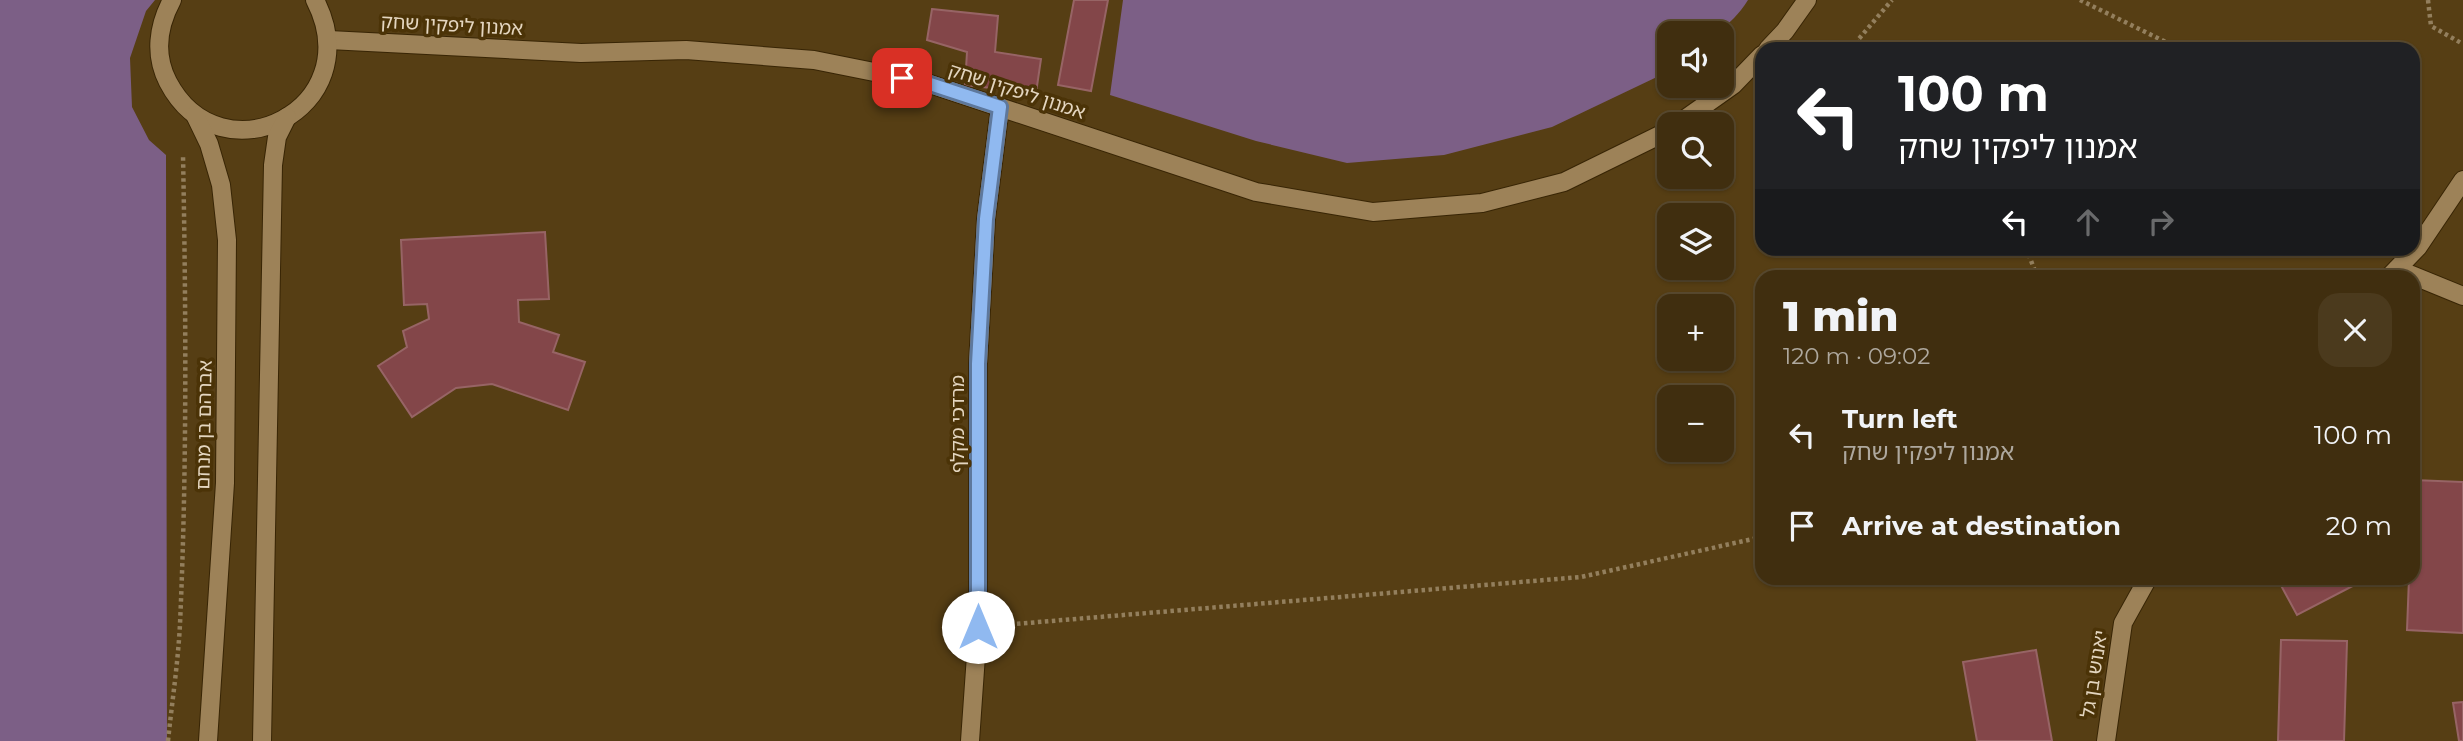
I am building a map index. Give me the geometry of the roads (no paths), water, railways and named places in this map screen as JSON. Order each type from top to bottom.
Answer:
[{"type":"street","points":[[173,0],[164,16],[159,44],[163,71],[175,95],[195,115],[209,123],[232,129],[255,130],[277,124],[299,110],[316,90],[326,66],[329,40],[324,17],[315,0]]},
{"type":"street","points":[[1775,42],[1807,0]]},
{"type":"street","name":"אמנון ליפקין שחק","points":[[329,40],[581,53],[686,50],[814,60],[924,82],[1256,192],[1373,212],[1482,203],[1564,182],[1657,136]]},
{"type":"street","points":[[1695,112],[1733,85],[1755,62]]},
{"type":"street","name":"מרדכי מקלף","points":[[970,741],[978,627],[978,364],[986,219],[1000,107]]},
{"type":"street","name":"אברהם בן מנחם","points":[[195,115],[209,144],[221,185],[227,240],[225,483],[208,741]]},
{"type":"street","points":[[262,741],[272,177],[277,137],[287,117]]},
{"type":"street","points":[[2420,244],[2463,180]]},
{"type":"street","points":[[2397,270],[2410,256]]},
{"type":"street","points":[[2420,282],[2463,296]]},
{"type":"street","name":"יאנוש בן גל","points":[[2106,741],[2123,623],[2144,585]]}]
